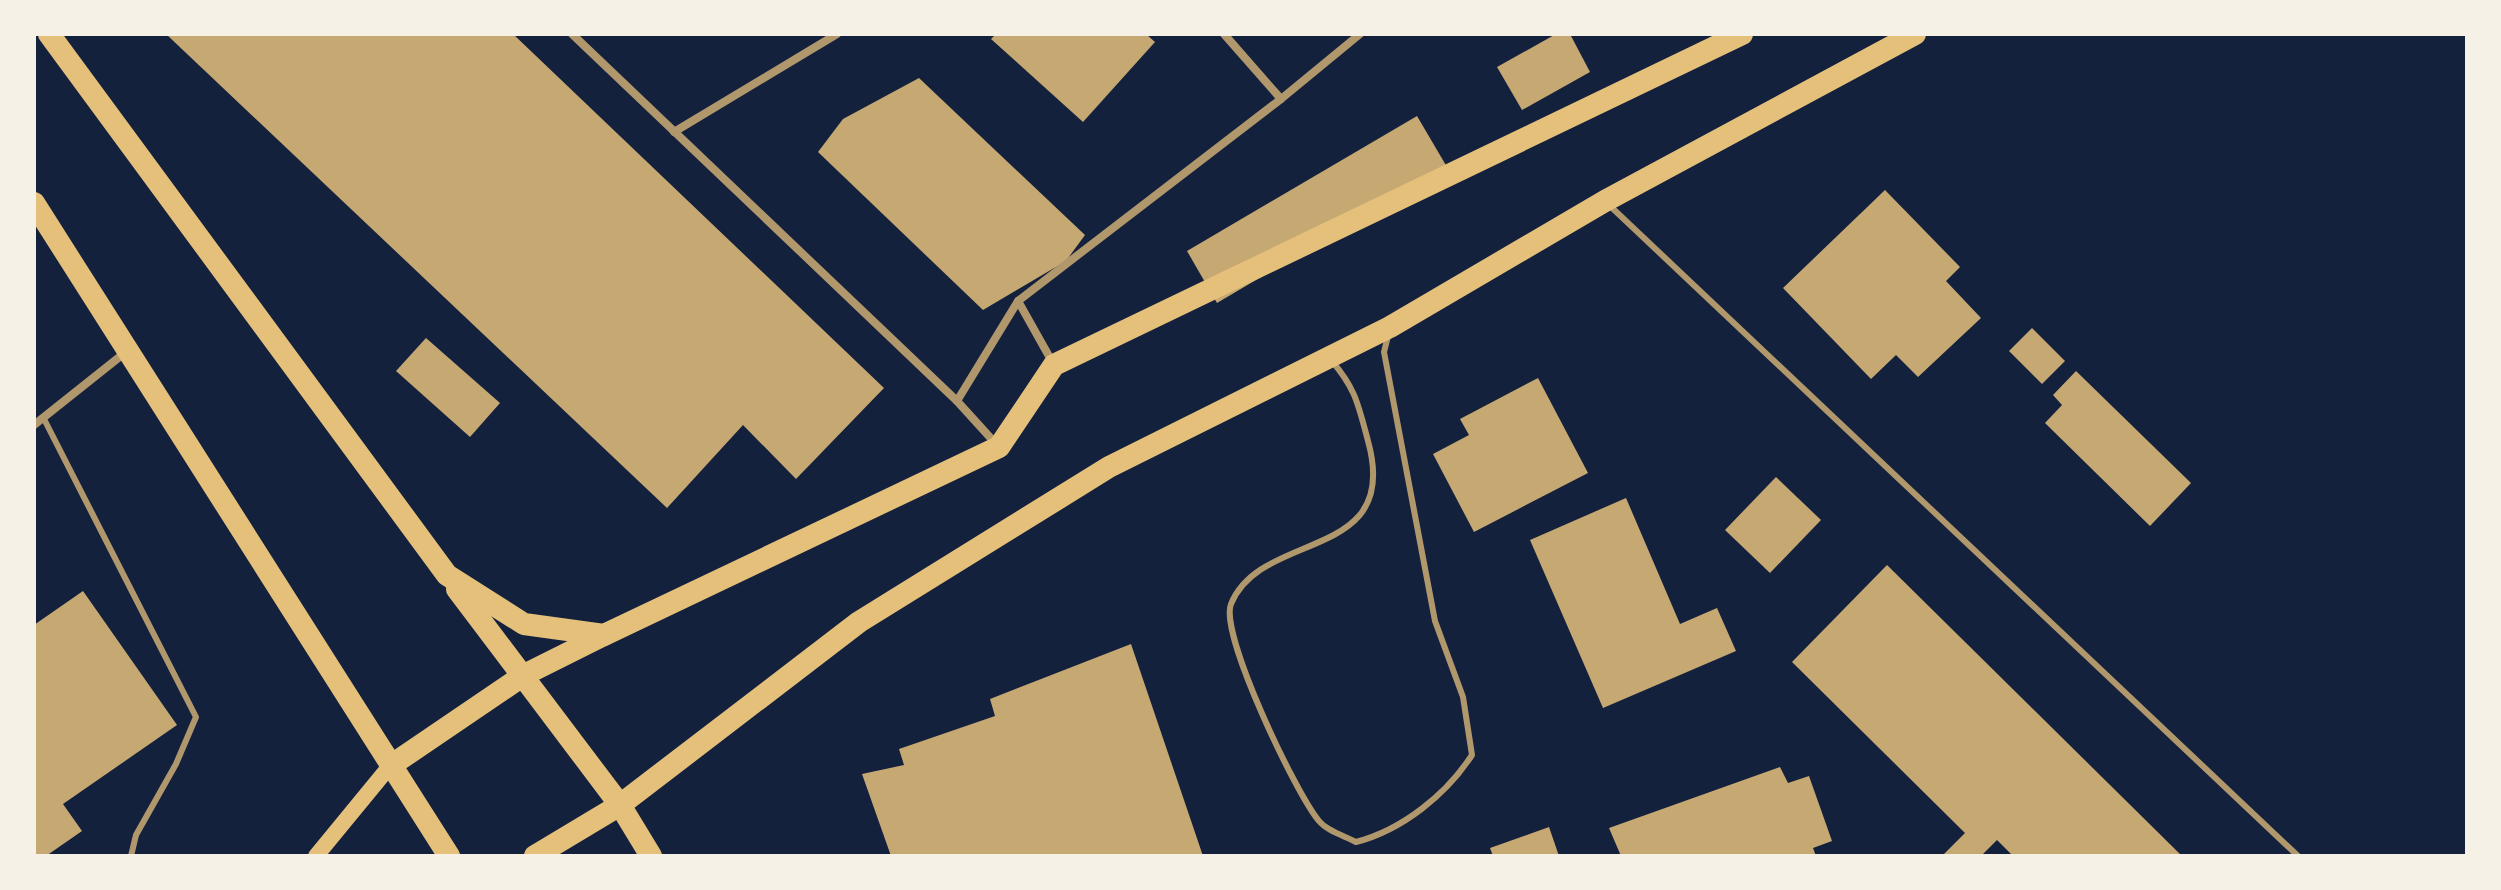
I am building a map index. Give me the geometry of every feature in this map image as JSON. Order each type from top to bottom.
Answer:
[{"type":"highway","points":[[49,34],[620,805],[651,856]]},
{"type":"highway","points":[[390,766],[524,675],[999,447],[1054,365],[1742,34]]},
{"type":"highway","points":[[535,856],[620,805],[859,622],[1109,467],[1390,327],[1605,201],[1915,34]]},
{"type":"highway","points":[[34,203],[449,856]]},
{"type":"highway","points":[[447,575],[524,624],[604,635]]},
{"type":"main road","points":[[316,856],[390,766]]},
{"type":"street","points":[[572,34],[957,401],[999,447]]},
{"type":"street","points":[[674,132],[837,34]]},
{"type":"street","points":[[1224,34],[1281,99]]},
{"type":"street","points":[[957,401],[1018,301],[1281,99],[1360,34]]},
{"type":"street","points":[[1018,301],[1054,365]]},
{"type":"street","points":[[34,425],[127,351]]},
{"type":"lane","points":[[1605,201],[2298,856]]},
{"type":"lane","points":[[1329,357],[1353,385],[1372,456],[1373,492],[1360,513],[1335,538],[1264,569],[1241,588],[1230,606],[1232,632],[1280,757],[1321,824],[1356,842],[1385,835],[1459,775],[1472,755],[1463,697],[1435,621],[1415,524],[1384,352],[1390,327]]},
{"type":"lane","points":[[43,417],[196,717],[176,764],[136,835],[131,856]]},
{"type":"building","points":[[166,34],[513,34],[884,388],[796,479],[743,425],[667,508]]},
{"type":"building","points":[[996,34],[1146,34],[1155,42],[1083,122],[991,39]]},
{"type":"building","points":[[1556,34],[1570,34],[1590,72],[1522,110],[1497,67]]},
{"type":"building","points":[[919,78],[1085,235],[1066,261],[983,310],[818,152],[843,119]]},
{"type":"building","points":[[1417,116],[1447,167],[1217,303],[1187,251]]},
{"type":"building","points":[[1885,190],[1960,267],[1946,281],[1981,318],[1918,377],[1896,355],[1871,379],[1783,288]]},
{"type":"building","points":[[2032,328],[2065,361],[2042,384],[2009,351]]},
{"type":"building","points":[[426,338],[500,403],[470,437],[396,371]]},
{"type":"building","points":[[2076,371],[2191,483],[2150,526],[2045,423],[2062,405],[2053,395]]},
{"type":"building","points":[[1538,378],[1588,473],[1474,532],[1433,454],[1469,435],[1460,419]]},
{"type":"building","points":[[1776,477],[1821,520],[1770,573],[1725,530]]},
{"type":"building","points":[[1626,498],[1680,624],[1717,608],[1736,651],[1603,708],[1530,540]]},
{"type":"building","points":[[1887,565],[2182,856],[2013,856],[1997,840],[1981,856],[1942,856],[1965,833],[1792,662]]},
{"type":"building","points":[[83,591],[177,725],[63,804],[82,831],[46,856],[34,856],[34,625]]},
{"type":"building","points":[[1131,644],[1203,856],[891,856],[862,774],[904,765],[899,749],[995,716],[990,699]]},
{"type":"building","points":[[1780,767],[1788,783],[1809,776],[1832,841],[1813,848],[1816,856],[1621,856],[1609,828]]},
{"type":"building","points":[[1549,827],[1559,856],[1493,856],[1490,848]]}]
